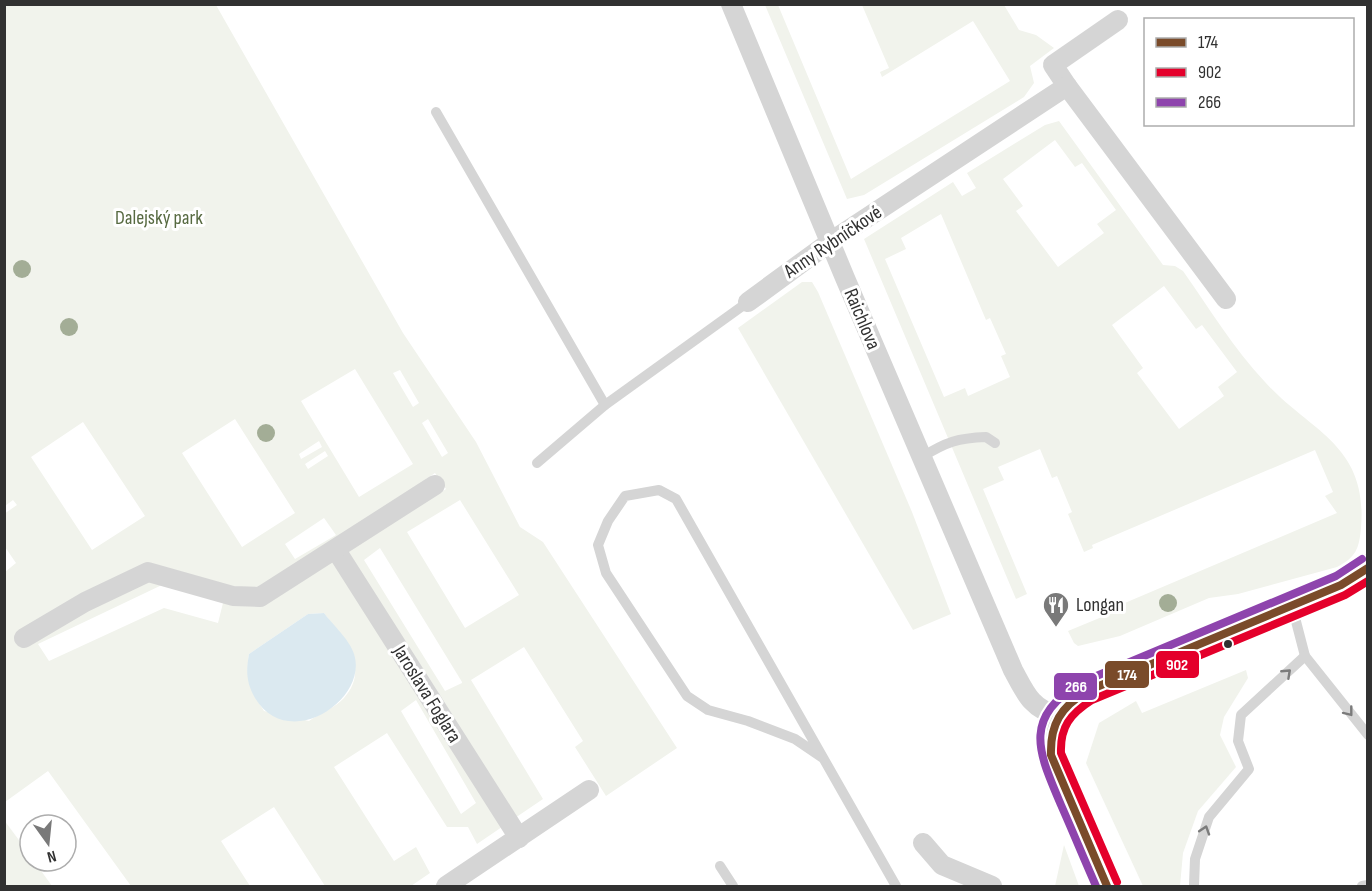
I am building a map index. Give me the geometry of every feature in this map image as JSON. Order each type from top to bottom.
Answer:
[{"type":"street","name":"Raichlova","points":[[731,4],[1013,670],[1030,702],[1044,712],[1057,715]]},
{"type":"street","points":[[1118,20],[1053,65],[1226,299]]},
{"type":"street","name":"Anny Rybníčkové","points":[[748,302],[830,242],[1067,86]]},
{"type":"street","points":[[24,638],[85,602],[148,572],[233,596],[260,597],[435,485]]},
{"type":"street","name":"Jaroslava Foglara","points":[[336,550],[519,838]]},
{"type":"street","points":[[1107,886],[1051,754],[1049,735],[1057,715],[1069,702],[1087,691],[1341,585],[1368,568]]},
{"type":"street","points":[[446,886],[589,790]]},
{"type":"street","points":[[923,843],[942,865],[992,886]]},
{"type":"lane","points":[[436,112],[605,405]]},
{"type":"lane","name":"Anny Rybníčkové","points":[[537,463],[605,405],[748,302]]},
{"type":"lane","points":[[922,457],[946,442],[966,438],[986,437],[995,443]]},
{"type":"lane","points":[[823,758],[795,739],[748,721],[708,710],[687,696],[606,573],[598,545],[608,521],[625,496],[659,490],[676,499],[896,886]]},
{"type":"lane","points":[[1292,606],[1305,656],[1368,735]]},
{"type":"lane","points":[[1194,886],[1195,858],[1209,817],[1249,770],[1238,741],[1241,715],[1305,656]]},
{"type":"lane","points":[[720,866],[733,886]]},
{"type":"lane","points":[[1362,886],[1368,885]]},
{"type":"green space","name":"Dalejský park","points":[[4,5],[216,5],[403,333],[476,442],[520,527],[543,542],[677,748],[606,796],[575,747],[583,741],[524,647],[471,680],[543,799],[477,844],[468,827],[447,827],[387,733],[334,767],[394,861],[416,847],[430,873],[411,886],[325,886],[274,807],[221,841],[250,886],[131,886],[48,771],[5,802],[5,572],[16,563],[5,547],[4,514],[17,505],[13,500],[5,506]],"holes":[[[355,369],[413,464],[359,497],[301,401]],[[400,370],[419,403],[413,407],[393,373]],[[235,419],[295,513],[242,547],[182,453]],[[428,419],[448,453],[442,457],[422,423]],[[83,422],[145,516],[92,550],[31,457]],[[319,441],[322,447],[301,459],[299,454]],[[325,451],[328,456],[308,469],[305,464]],[[435,473],[446,489],[437,495],[426,479]],[[460,500],[519,595],[465,628],[407,532]],[[324,518],[336,535],[295,559],[285,544]],[[380,548],[462,683],[445,691],[364,560]],[[164,584],[223,603],[218,623],[164,608],[49,661],[38,644]],[[324,613],[346,643],[355,665],[355,676],[352,687],[341,701],[309,721],[264,711],[250,684],[249,654],[308,614]],[[416,700],[476,803],[461,814],[401,711]]]},
{"type":"green space","points":[[765,5],[778,5],[851,179],[1010,81],[973,21],[882,77],[880,72],[889,68],[862,5],[1004,5],[1019,30],[1036,35],[1054,48],[1030,66],[1034,83],[1024,97],[864,195],[847,199]]},
{"type":"green space","points":[[1059,121],[1163,265],[1175,266],[1183,271],[1222,328],[1265,382],[1332,442],[1346,458],[1355,477],[1361,500],[1361,528],[1355,552],[1343,563],[1337,567],[1238,594],[1209,598],[1120,636],[1078,646],[1068,631],[1114,612],[1113,608],[1337,513],[1325,496],[1333,492],[1315,450],[1092,545],[1093,548],[1084,552],[1068,514],[1072,512],[1057,476],[1052,478],[1040,449],[998,467],[1004,480],[983,489],[1027,594],[1016,599],[864,239],[953,182],[962,196],[976,188],[967,173],[1045,125]],"holes":[[[1055,140],[1075,167],[1082,163],[1116,210],[1097,224],[1104,233],[1058,267],[1016,211],[1023,206],[1003,179]],[[941,214],[986,320],[990,318],[1006,354],[1001,356],[1010,377],[968,396],[965,388],[944,397],[885,259],[906,249],[901,238]],[[1164,286],[1196,329],[1202,325],[1237,372],[1218,387],[1224,396],[1179,429],[1137,373],[1143,368],[1112,325]]]},
{"type":"green space","points":[[802,282],[812,282],[818,292],[912,512],[951,614],[913,630],[738,328]]},
{"type":"green space","points":[[1246,670],[1248,678],[1224,717],[1220,735],[1236,767],[1198,811],[1183,853],[1180,886],[1143,886],[1086,763],[1099,723],[1136,701],[1142,713]]},
{"type":"green space","points":[[4,820],[18,839],[18,873],[43,873],[52,886],[5,886]]},
{"type":"green space","points":[[1064,845],[1079,886],[1055,886]]},
{"type":"shaded area","points":[[324,613],[345,638],[354,654],[355,671],[350,688],[338,703],[322,714],[305,720],[286,721],[269,714],[255,698],[248,682],[249,654],[308,614]]},
{"type":"transit line","name":"266","points":[[1096,886],[1046,768],[1040,737],[1043,722],[1050,709],[1063,695],[1082,682],[1336,576],[1362,559]]},
{"type":"transit line","name":"174","points":[[1107,886],[1051,755],[1055,725],[1064,710],[1087,691],[1341,585],[1368,568]]},
{"type":"transit line","name":"902","points":[[1117,882],[1061,753],[1062,736],[1072,716],[1092,700],[1345,595],[1368,581]]},
{"type":"place","name":"Longan","points":[[1056,628]]}]
